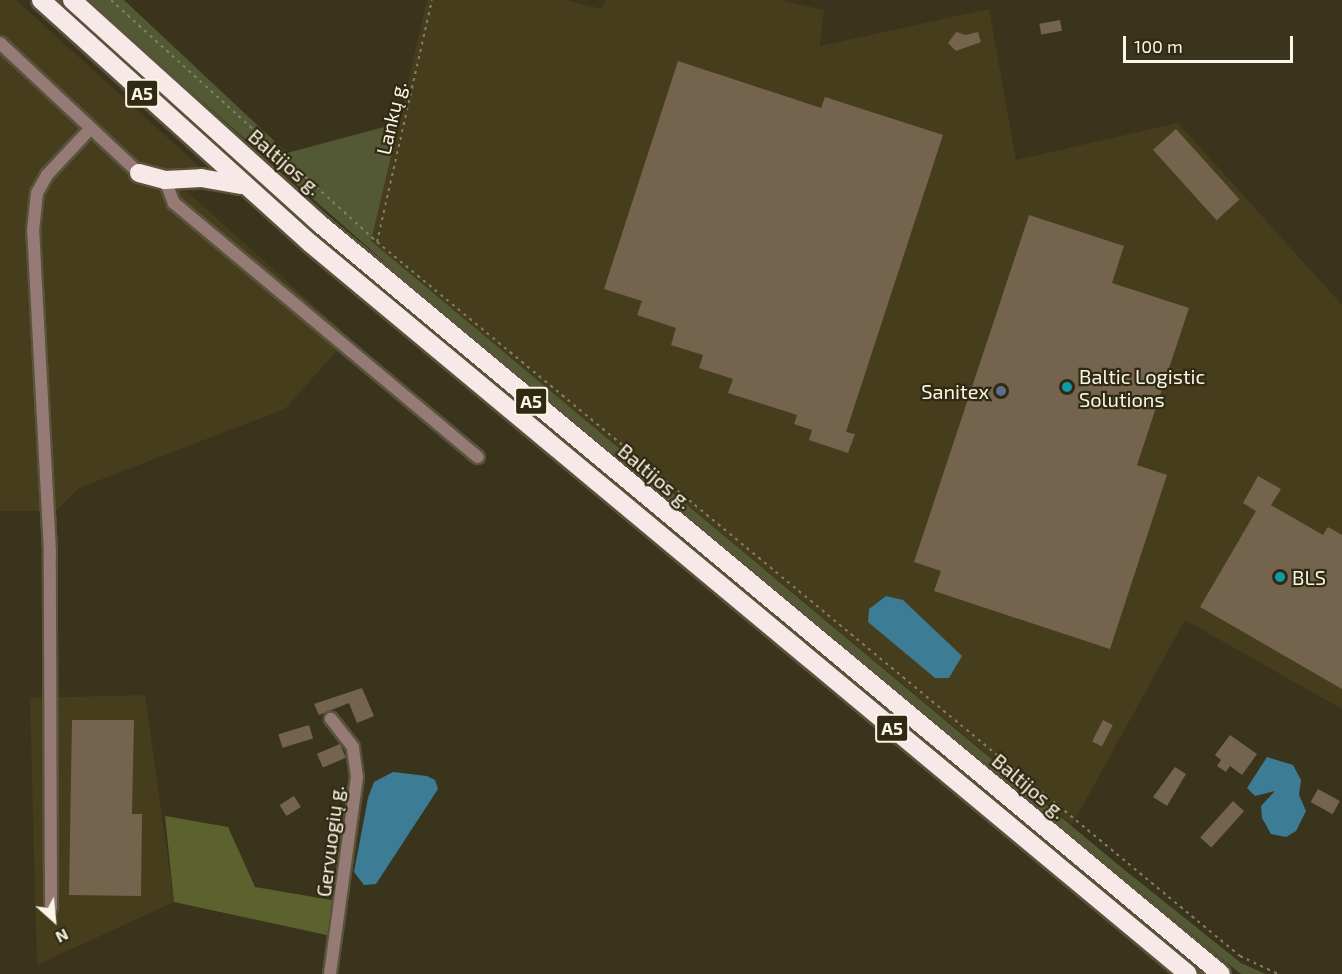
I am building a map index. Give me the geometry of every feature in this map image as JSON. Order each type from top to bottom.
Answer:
[{"type":"highway","name":"A5","points":[[41,0],[245,186],[1188,974]]},
{"type":"highway","name":"Baltijos g.","points":[[72,0],[347,247],[1221,974]]},
{"type":"highway","points":[[139,173],[165,180],[220,179],[245,186]]},
{"type":"street","points":[[0,43],[139,173]]},
{"type":"street","points":[[51,908],[50,552],[33,231],[37,193],[47,175],[90,129]]},
{"type":"street","points":[[165,180],[174,203],[478,457]]},
{"type":"street","name":"Gervuogių g.","points":[[330,974],[357,777],[353,747],[331,719]]},
{"type":"path","points":[[111,0],[376,242],[1240,956],[1278,974]]},
{"type":"path","name":"Lankų g.","points":[[376,242],[432,0]]},
{"type":"shaded area","points":[[0,0],[16,0],[224,189],[186,191],[349,337],[285,409],[79,488],[56,511],[0,511]]},
{"type":"shaded area","points":[[427,0],[565,0],[602,9],[605,0],[779,0],[824,10],[820,46],[989,9],[1016,160],[1178,123],[1342,305],[1342,709],[1185,620],[1072,825],[371,241]]},
{"type":"shaded area","points":[[145,695],[174,902],[37,965],[30,698]]},
{"type":"green space","points":[[52,0],[62,0],[367,273],[1208,974],[1198,974],[344,262]]},
{"type":"green space","points":[[87,0],[124,0],[287,153],[399,123],[371,241],[1116,863],[1241,963],[1266,974],[1241,974],[1227,963],[446,316]]},
{"type":"green space","points":[[165,816],[228,827],[255,887],[337,901],[331,936],[174,902]]},
{"type":"water","points":[[886,596],[903,600],[962,656],[949,678],[935,678],[868,622],[869,609]]},
{"type":"water","points":[[1267,757],[1293,765],[1301,780],[1299,795],[1306,811],[1296,831],[1286,837],[1271,834],[1262,818],[1261,806],[1275,791],[1255,796],[1247,788]]},
{"type":"water","points":[[393,772],[427,776],[435,780],[438,789],[376,884],[364,885],[354,872],[368,798],[374,782]]},
{"type":"building","points":[[1060,20],[1062,31],[1041,34],[1039,24]]},
{"type":"building","points":[[956,32],[966,35],[978,32],[981,42],[956,51],[948,43]]},
{"type":"building","points":[[678,61],[821,108],[825,97],[943,135],[846,432],[855,434],[848,453],[809,440],[812,430],[794,424],[797,415],[728,393],[733,379],[699,368],[703,355],[671,345],[676,328],[637,315],[642,301],[604,289]]},
{"type":"building","points":[[1176,129],[1240,200],[1217,220],[1153,150]]},
{"type":"building","name":"Baltic Logistic Solutions","points":[[1029,215],[1124,246],[1112,283],[1189,308],[1137,465],[1167,475],[1110,649],[934,591],[941,571],[914,562]]},
{"type":"building","name":"BLS","points":[[1258,476],[1281,489],[1271,505],[1323,535],[1328,527],[1342,535],[1342,689],[1200,607],[1256,511],[1243,503]]},
{"type":"building","points":[[362,688],[374,716],[357,723],[349,703],[319,715],[314,704]]},
{"type":"building","points":[[72,720],[134,720],[132,814],[142,814],[141,896],[69,895]]},
{"type":"building","points":[[1103,720],[1113,725],[1102,746],[1092,741]]},
{"type":"building","points":[[309,725],[313,738],[282,748],[278,734]]},
{"type":"building","points":[[1230,735],[1257,754],[1242,775],[1230,766],[1226,772],[1217,766],[1221,760],[1215,755]]},
{"type":"building","points":[[340,744],[346,758],[323,768],[317,754]]},
{"type":"building","points":[[1175,767],[1186,774],[1167,806],[1153,797]]},
{"type":"building","points":[[1318,789],[1340,801],[1333,814],[1311,802]]},
{"type":"building","points":[[294,796],[301,807],[286,816],[280,805]]},
{"type":"building","points":[[1233,801],[1244,811],[1211,847],[1200,837]]},
{"type":"place","name":"Baltic Logistic Solutions","points":[[1067,387]]},
{"type":"place","name":"Sanitex","points":[[1001,391]]},
{"type":"place","name":"BLS","points":[[1280,577]]}]
